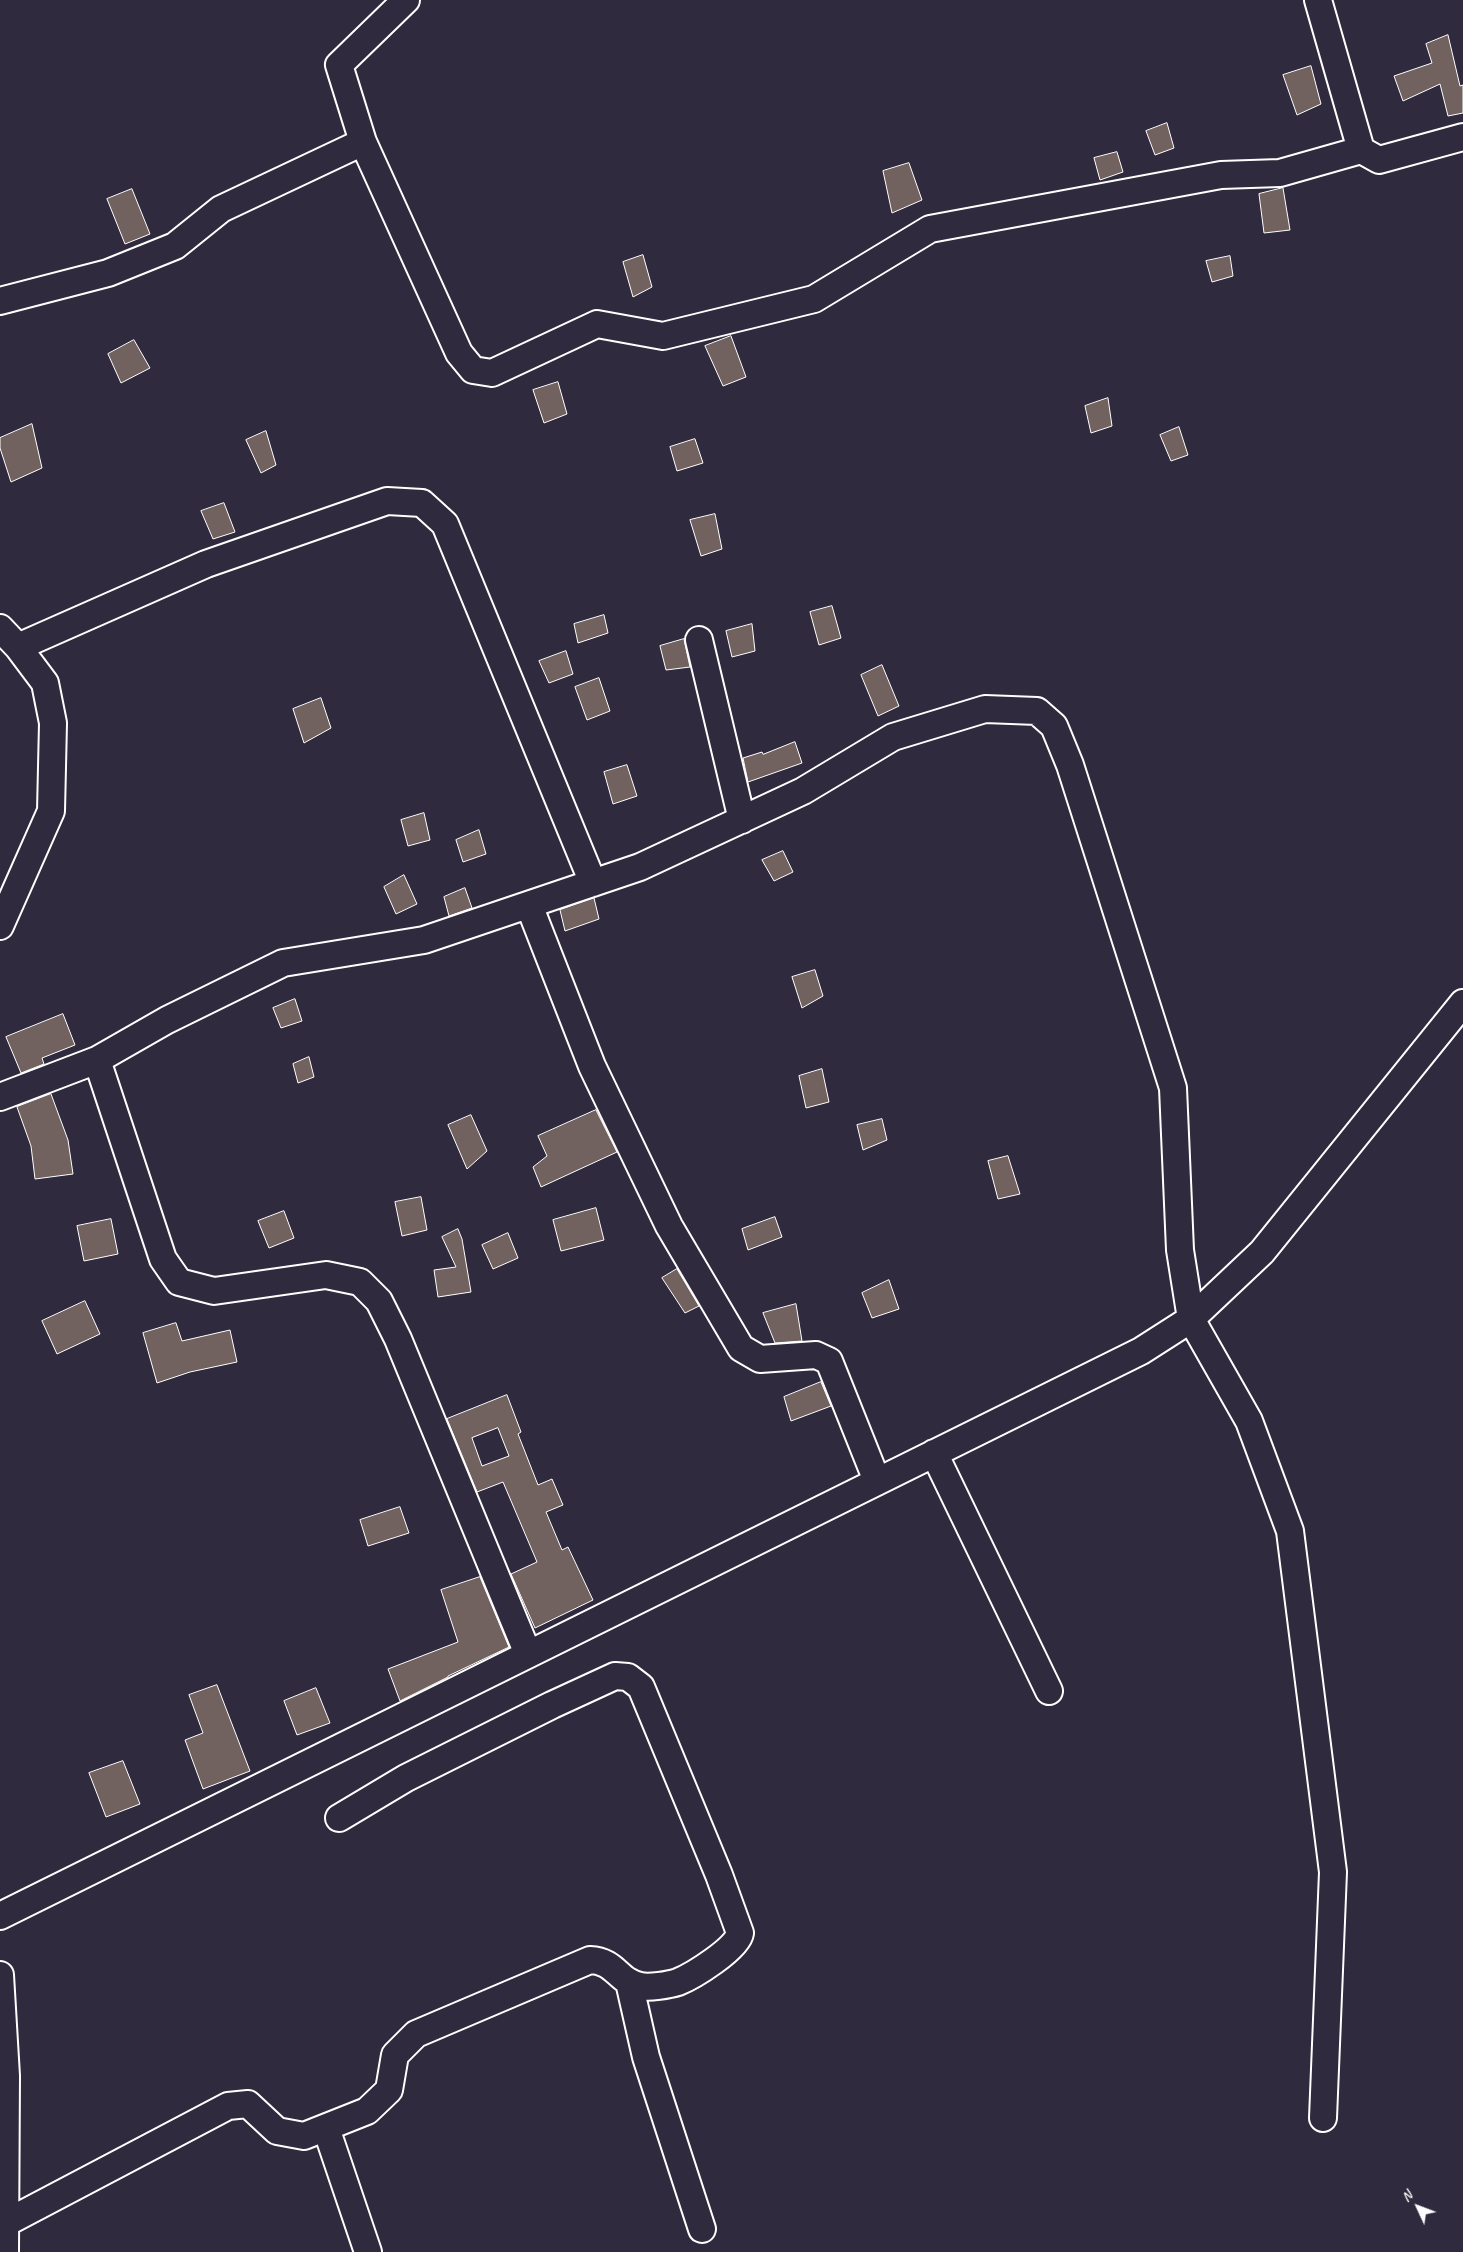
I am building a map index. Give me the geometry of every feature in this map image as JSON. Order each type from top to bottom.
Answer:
[{"type":"street","points":[[406,0],[339,65],[363,142],[459,354],[473,370],[492,373],[597,324],[663,336],[814,299],[930,230],[1221,175],[1280,173],[1361,150],[1379,160],[1463,137]]},
{"type":"street","points":[[1318,0],[1361,150]]},
{"type":"street","points":[[0,301],[108,274],[175,246],[221,209],[363,142]]},
{"type":"street","points":[[18,647],[215,561],[386,501],[422,504],[445,524],[593,883]]},
{"type":"street","points":[[0,628],[18,647],[45,683],[53,723],[51,811],[0,926]]},
{"type":"street","points":[[699,640],[742,820]]},
{"type":"street","points":[[0,1097],[97,1060],[167,1020],[283,963],[424,940],[640,867],[804,790],[893,737],[985,709],[1037,711],[1054,726],[1070,765],[1173,1088],[1180,1250],[1190,1319],[1249,1421],[1290,1531],[1333,1872],[1323,2118]]},
{"type":"street","points":[[529,904],[592,1066],[669,1226],[740,1348],[760,1358],[816,1355],[829,1362],[877,1481]]},
{"type":"street","points":[[0,1916],[1141,1350],[1190,1319],[1262,1252],[1463,1003]]},
{"type":"street","points":[[97,1060],[163,1259],[179,1282],[214,1291],[326,1275],[360,1282],[379,1301],[398,1339],[528,1654]]},
{"type":"street","points":[[934,1453],[1049,1691]]},
{"type":"street","points":[[2,2225],[228,2106],[248,2104],[277,2131],[304,2136],[366,2111],[389,2090],[395,2055],[416,2034],[590,1960],[603,1961],[628,1982],[642,1986],[677,1982],[729,1951],[739,1940],[740,1933],[719,1876],[640,1687],[628,1677],[615,1676],[552,1705],[406,1778],[339,1818]]},
{"type":"street","points":[[0,1975],[6,2076],[2,2225],[5,2252]]},
{"type":"street","points":[[628,1982],[646,2057],[702,2229]]},
{"type":"street","points":[[326,2128],[368,2252]]},
{"type":"building","points":[[1448,35],[1460,86],[1463,85],[1463,113],[1448,116],[1440,84],[1403,101],[1394,76],[1432,63],[1426,44]]},
{"type":"building","points":[[1311,66],[1321,104],[1297,115],[1283,75]]},
{"type":"building","points":[[1167,123],[1174,148],[1155,155],[1146,131]]},
{"type":"building","points":[[1117,152],[1123,172],[1100,180],[1094,158]]},
{"type":"building","points":[[909,163],[922,200],[892,213],[883,171]]},
{"type":"building","points":[[1283,188],[1290,230],[1264,233],[1259,194]]},
{"type":"building","points":[[132,189],[150,234],[125,244],[107,199]]},
{"type":"building","points":[[643,255],[652,287],[633,297],[623,262]]},
{"type":"building","points":[[1230,256],[1233,276],[1212,282],[1206,261]]},
{"type":"building","points":[[731,336],[746,377],[723,386],[705,346]]},
{"type":"building","points":[[134,340],[150,368],[121,383],[108,354]]},
{"type":"building","points":[[558,382],[567,414],[544,423],[533,390]]},
{"type":"building","points":[[1108,398],[1112,426],[1091,433],[1085,406]]},
{"type":"building","points":[[32,424],[42,468],[11,482],[0,448],[0,438]]},
{"type":"building","points":[[1179,427],[1188,455],[1171,461],[1160,435]]},
{"type":"building","points":[[266,431],[276,465],[261,473],[246,440]]},
{"type":"building","points":[[695,439],[703,463],[677,471],[670,447]]},
{"type":"building","points":[[224,503],[235,532],[213,539],[201,511]]},
{"type":"building","points":[[715,514],[722,549],[701,556],[690,520]]},
{"type":"building","points":[[832,606],[841,638],[819,645],[810,612]]},
{"type":"building","points":[[604,615],[608,633],[578,643],[574,624]]},
{"type":"building","points":[[752,624],[755,651],[732,657],[726,631]]},
{"type":"building","points":[[684,639],[690,667],[666,670],[660,646]]},
{"type":"building","points":[[566,651],[573,674],[549,683],[539,661]]},
{"type":"building","points":[[882,665],[899,706],[878,716],[861,675]]},
{"type":"building","points":[[599,678],[610,711],[587,720],[575,687]]},
{"type":"building","points":[[321,698],[331,728],[304,743],[293,709]]},
{"type":"building","points":[[795,742],[802,763],[748,782],[743,758],[762,752],[763,754]]},
{"type":"building","points":[[627,765],[637,796],[613,804],[604,772]]},
{"type":"building","points":[[424,813],[430,840],[408,846],[401,820]]},
{"type":"building","points":[[479,830],[486,854],[463,862],[456,840]]},
{"type":"building","points":[[783,851],[793,872],[774,881],[762,860]]},
{"type":"building","points":[[404,875],[417,904],[396,914],[384,887]]},
{"type":"building","points":[[465,888],[472,908],[449,916],[444,897]]},
{"type":"building","points":[[594,898],[599,919],[565,931],[560,910]]},
{"type":"building","points":[[815,970],[823,996],[802,1008],[792,977]]},
{"type":"building","points":[[295,999],[302,1021],[281,1028],[273,1008]]},
{"type":"building","points":[[63,1014],[75,1045],[42,1058],[44,1064],[21,1073],[6,1037]]},
{"type":"building","points":[[309,1057],[314,1077],[298,1083],[293,1064]]},
{"type":"building","points":[[822,1069],[829,1102],[806,1108],[799,1076]]},
{"type":"building","points":[[51,1094],[68,1140],[73,1174],[35,1179],[31,1146],[17,1107]]},
{"type":"building","points":[[596,1110],[617,1152],[541,1187],[533,1167],[547,1156],[538,1136]]},
{"type":"building","points":[[471,1115],[487,1151],[467,1169],[448,1125]]},
{"type":"building","points":[[882,1119],[887,1140],[863,1150],[857,1125]]},
{"type":"building","points":[[1008,1156],[1020,1194],[998,1199],[988,1161]]},
{"type":"building","points":[[421,1197],[427,1230],[402,1236],[395,1202]]},
{"type":"building","points":[[596,1208],[604,1240],[561,1251],[553,1220]]},
{"type":"building","points":[[284,1211],[294,1238],[269,1248],[258,1221]]},
{"type":"building","points":[[775,1217],[782,1237],[748,1250],[742,1229]]},
{"type":"building","points":[[111,1219],[118,1254],[84,1261],[77,1226]]},
{"type":"building","points":[[458,1229],[462,1239],[471,1292],[438,1297],[434,1270],[456,1267],[442,1237]]},
{"type":"building","points":[[508,1233],[518,1258],[493,1269],[482,1245]]},
{"type":"building","points":[[677,1269],[699,1306],[685,1313],[662,1278]]},
{"type":"building","points":[[889,1280],[899,1309],[872,1318],[862,1293]]},
{"type":"building","points":[[85,1301],[100,1334],[57,1354],[42,1321]]},
{"type":"building","points":[[796,1304],[802,1341],[775,1343],[763,1313]]},
{"type":"building","points":[[176,1323],[182,1341],[230,1330],[237,1362],[190,1372],[157,1383],[143,1333]]},
{"type":"building","points":[[821,1382],[831,1406],[791,1421],[784,1397]]},
{"type":"building","points":[[507,1395],[521,1432],[518,1434],[538,1485],[552,1479],[563,1505],[546,1512],[562,1550],[568,1547],[593,1600],[535,1628],[511,1574],[537,1562],[503,1482],[477,1492],[447,1419]],"holes":[[[498,1428],[509,1456],[482,1466],[472,1438]]]},
{"type":"building","points":[[400,1507],[409,1533],[368,1546],[360,1520]]},
{"type":"building","points":[[480,1577],[509,1647],[400,1701],[388,1669],[458,1642],[441,1590]]},
{"type":"building","points":[[217,1685],[250,1771],[203,1789],[185,1740],[203,1733],[189,1695]]},
{"type":"building","points":[[316,1688],[330,1723],[297,1735],[284,1701]]},
{"type":"building","points":[[123,1761],[140,1804],[106,1817],[89,1773]]}]
